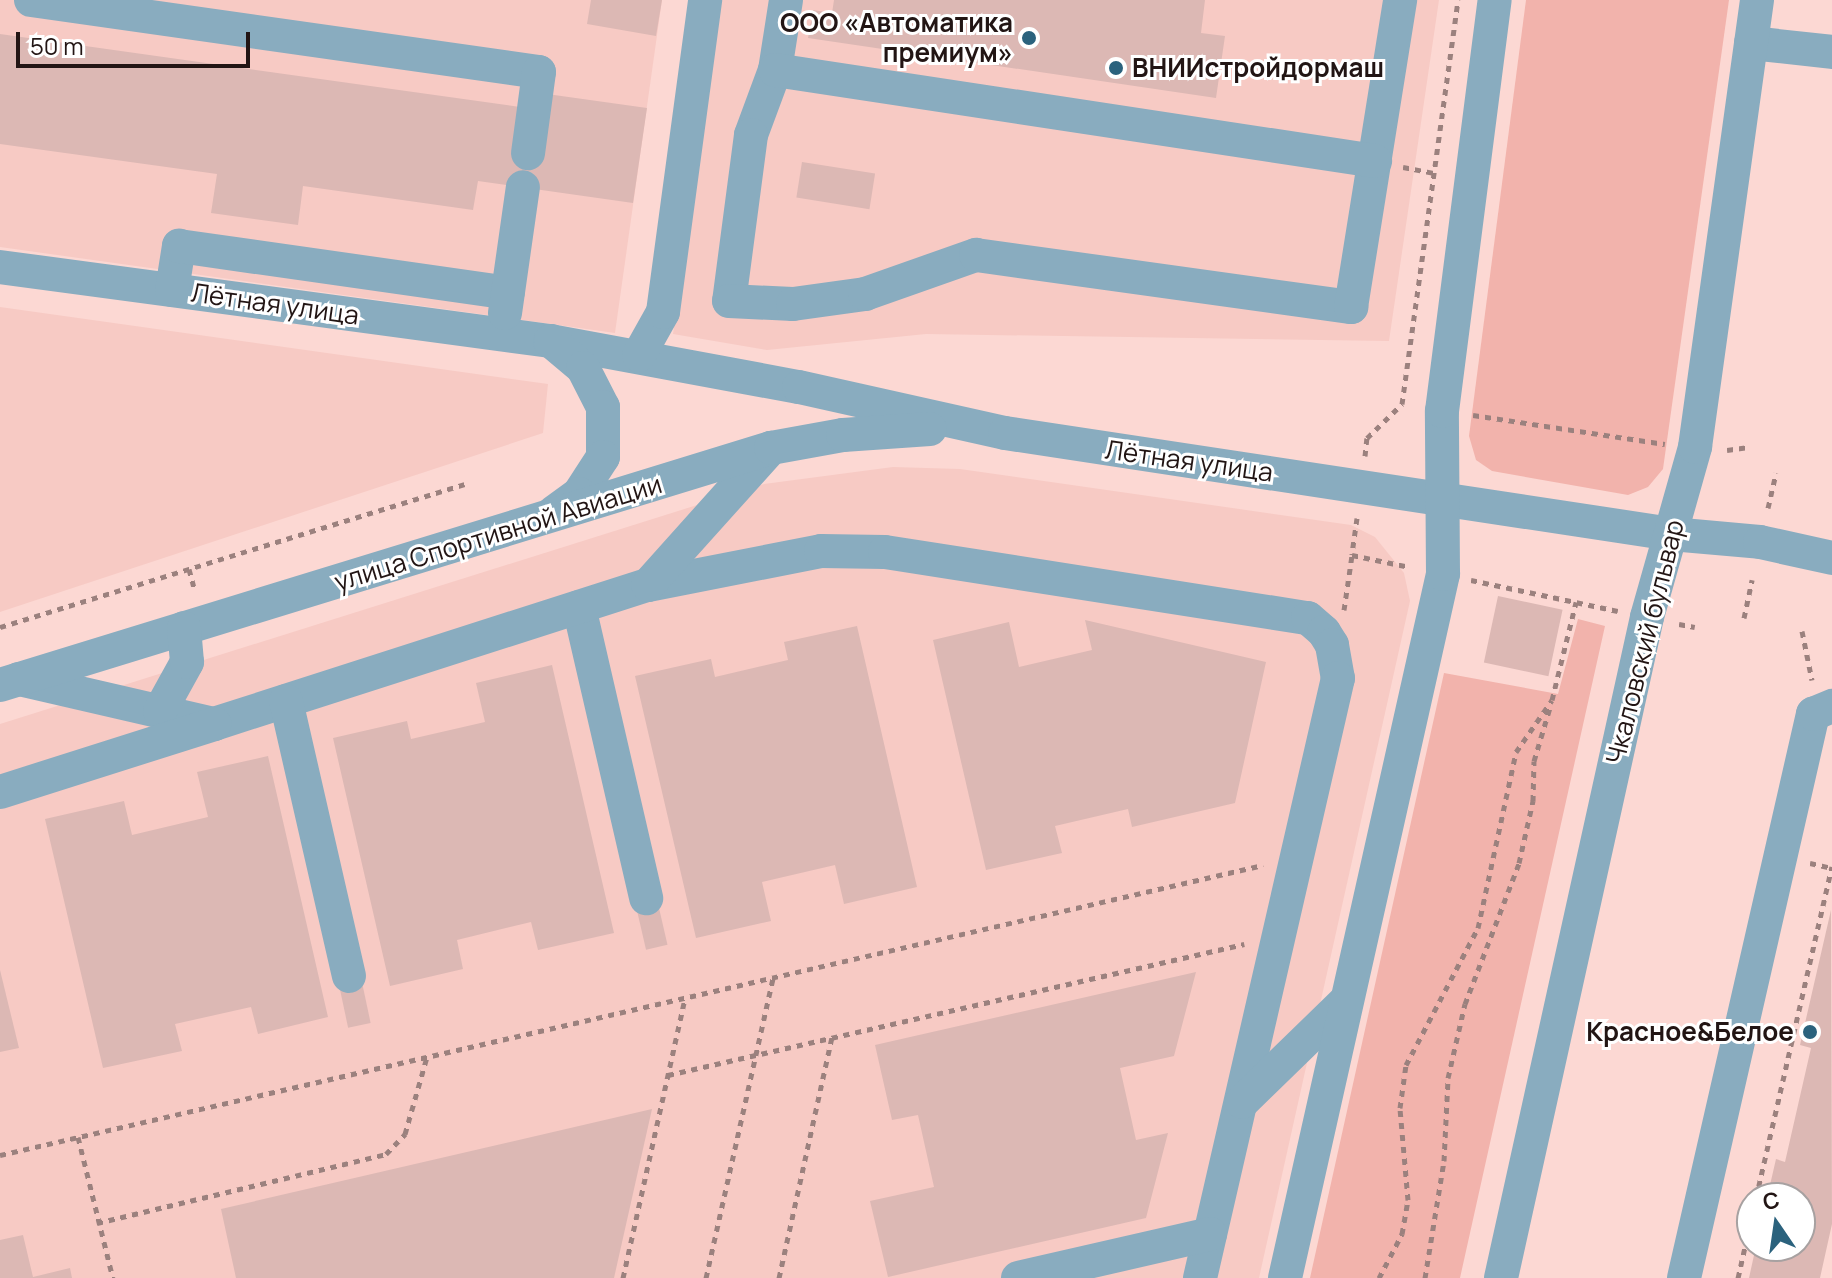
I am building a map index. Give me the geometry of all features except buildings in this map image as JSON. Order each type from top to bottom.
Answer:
[{"type":"street","points":[[31,0],[539,72],[528,153]]},
{"type":"street","points":[[639,355],[663,312],[705,0]]},
{"type":"street","points":[[786,0],[775,70],[751,135],[729,301],[793,304],[865,294],[976,255],[1351,307],[1400,0]]},
{"type":"street","points":[[1285,1278],[1443,574],[1442,411],[1495,0]]},
{"type":"street","name":"Чкаловский бульвар","points":[[1501,1278],[1647,617],[1695,447],[1757,0]]},
{"type":"street","points":[[1751,43],[1832,52]]},
{"type":"street","points":[[775,70],[1375,161]]},
{"type":"street","points":[[502,333],[523,187]]},
{"type":"street","points":[[172,290],[179,246],[508,293]]},
{"type":"street","name":"Лётная улица","points":[[0,267],[502,333],[639,355],[1005,433],[1671,534],[1760,542],[1832,558]]},
{"type":"street","name":"Лётная улица","points":[[546,518],[579,494],[603,457],[603,407],[583,368],[550,341]]},
{"type":"street","name":"улица Спортивной Авиации","points":[[9,682],[771,448],[911,428],[1005,433]]},
{"type":"street","points":[[648,585],[771,448]]},
{"type":"street","points":[[0,792],[648,585],[821,551],[885,552],[1308,618],[1332,645],[1338,678],[1200,1278]]},
{"type":"street","points":[[579,607],[646,898]]},
{"type":"street","points":[[160,711],[187,662],[184,628]]},
{"type":"street","points":[[9,682],[214,724]]},
{"type":"street","points":[[286,701],[349,976]]},
{"type":"street","points":[[1684,1278],[1825,707]]},
{"type":"street","points":[[1242,1102],[1347,1000]]},
{"type":"street","points":[[1018,1278],[1210,1234]]},
{"type":"path","points":[[1402,404],[1458,0]]},
{"type":"path","points":[[1472,415],[1666,444]]},
{"type":"path","points":[[1722,451],[1749,447]]},
{"type":"path","points":[[1768,508],[1776,473]]},
{"type":"path","points":[[0,627],[465,484]]},
{"type":"path","points":[[1744,618],[1752,580]]},
{"type":"path","points":[[1425,1278],[1444,1161],[1448,1078],[1465,1004],[1519,863],[1533,801],[1534,761],[1576,602]]},
{"type":"path","points":[[1802,631],[1825,707]]},
{"type":"path","points":[[1379,1278],[1402,1234],[1408,1200],[1400,1108],[1406,1065],[1478,928],[1516,752],[1552,700]]},
{"type":"path","points":[[0,1155],[1299,857]]},
{"type":"path","points":[[1760,1182],[1832,867]]},
{"type":"path","points":[[668,1075],[1281,935]]},
{"type":"path","points":[[706,1278],[773,978]]},
{"type":"path","points":[[623,1278],[685,998]]},
{"type":"path","points":[[779,1278],[832,1037]]},
{"type":"path","points":[[97,1223],[386,1154],[405,1134],[427,1057]]},
{"type":"path","points":[[78,1137],[113,1278]]},
{"type":"shaded area","points":[[0,0],[662,0],[615,333],[0,247]]},
{"type":"shaded area","points":[[721,0],[1439,0],[1389,341],[926,334],[767,350],[673,334]]},
{"type":"shaded area","points":[[1526,0],[1729,0],[1663,469],[1648,487],[1628,495],[1492,471],[1476,460],[1469,436]]},
{"type":"shaded area","points":[[0,307],[548,384],[543,433],[0,612]]},
{"type":"shaded area","points":[[893,467],[960,469],[1351,525],[1375,537],[1404,573],[1410,601],[1259,1278],[0,1278],[0,724],[764,484]]},
{"type":"shaded area","points":[[1578,619],[1605,626],[1460,1278],[1310,1278],[1444,673],[1558,694]]},
{"type":"place","name":"ООО «Автоматика премиум»","points":[[1029,38]]},
{"type":"place","name":"ВНИИстройдормаш","points":[[1116,68]]},
{"type":"place","name":"Красное&Белое","points":[[1810,1032]]}]
